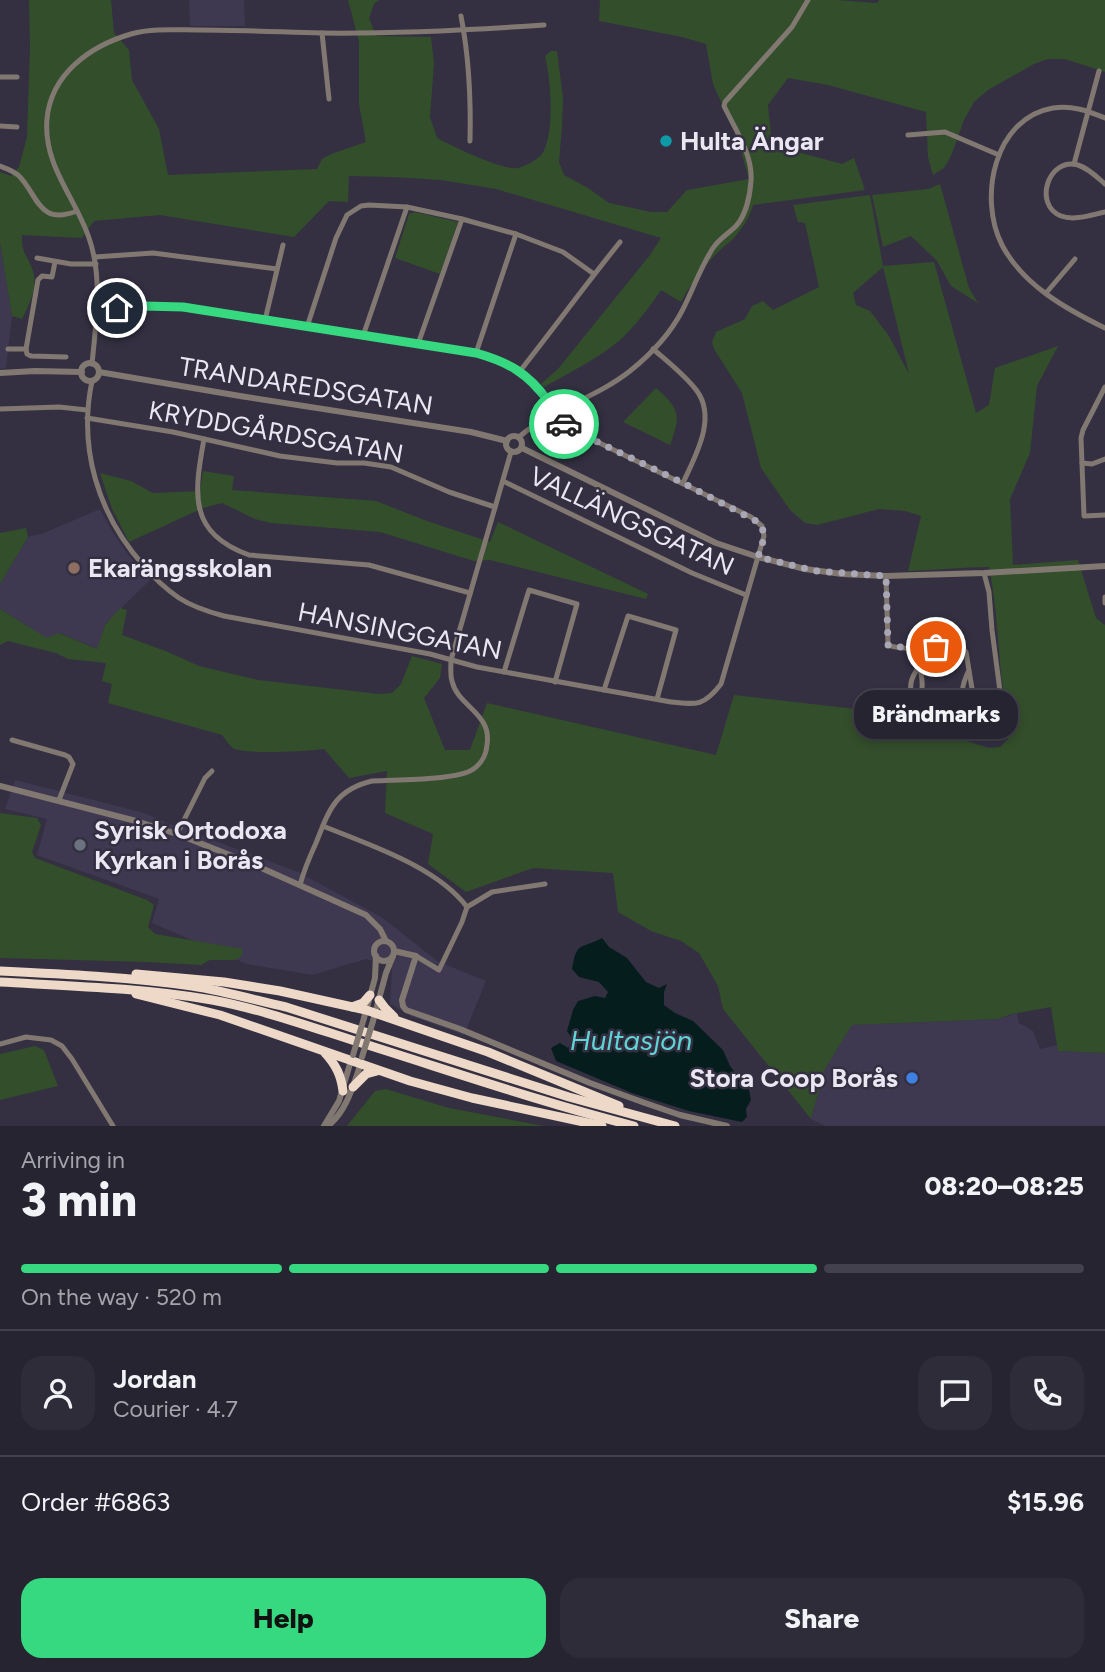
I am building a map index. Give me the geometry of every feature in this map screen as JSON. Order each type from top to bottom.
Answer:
[{"type":"highway","points":[[0,971],[138,979],[194,987],[286,1007],[569,1097],[675,1126]]},
{"type":"highway","points":[[92,976],[165,975],[224,982],[352,1007],[370,1016],[399,1020],[510,1060],[656,1122]]},
{"type":"highway","points":[[0,982],[114,988],[213,1001],[272,1015],[635,1126]]},
{"type":"highway","points":[[114,988],[220,1015],[324,1052],[357,1060],[377,1070],[472,1098],[602,1126]]},
{"type":"highway","points":[[352,1007],[363,1003],[370,995]]},
{"type":"highway","points":[[379,1000],[384,1008],[399,1020]]},
{"type":"highway","points":[[324,1052],[337,1068],[343,1091]]},
{"type":"highway","points":[[353,1087],[366,1074],[377,1070]]},
{"type":"street","points":[[519,438],[556,413],[618,379],[637,365],[673,326],[712,250],[742,217],[748,198],[750,165],[725,103],[792,27],[808,0]]},
{"type":"street","points":[[461,16],[470,87],[470,141]]},
{"type":"street","points":[[92,364],[97,310],[95,261],[89,236],[51,160],[47,137],[47,117],[56,88],[80,58],[115,39],[149,31],[322,33],[464,30],[544,25]]},
{"type":"street","points":[[322,33],[329,99]]},
{"type":"street","points":[[1074,164],[1099,71]]},
{"type":"street","points":[[0,77],[17,77]]},
{"type":"street","points":[[1105,118],[1070,108],[1051,108],[1026,118],[1008,138],[999,155],[990,187],[994,226],[1013,262],[1066,308],[1105,328]]},
{"type":"street","points":[[0,126],[17,127]]},
{"type":"street","points":[[908,135],[945,132],[999,155]]},
{"type":"street","points":[[1105,184],[1091,172],[1074,164],[1055,170],[1046,186],[1046,197],[1057,215],[1074,218],[1105,212]]},
{"type":"street","points":[[0,166],[16,173],[35,201],[48,212],[60,215],[77,211]]},
{"type":"street","points":[[307,327],[336,238],[349,212],[361,206],[407,206],[516,234],[563,252],[594,274]]},
{"type":"street","points":[[363,336],[407,206]]},
{"type":"street","points":[[418,344],[462,219]]},
{"type":"street","points":[[476,353],[516,234]]},
{"type":"street","points":[[97,310],[144,306],[183,307],[476,353],[520,371],[620,242]]},
{"type":"street","points":[[265,320],[283,245]]},
{"type":"street","points":[[37,258],[55,262],[95,261],[153,253],[277,269]]},
{"type":"street","points":[[1046,293],[1075,259]]},
{"type":"street","points":[[55,262],[52,277],[42,276],[37,282],[26,349],[31,356],[66,357]]},
{"type":"street","points":[[8,349],[26,349]]},
{"type":"street","points":[[653,349],[698,392],[705,410],[701,443],[683,483]]},
{"type":"street","points":[[92,364],[97,366],[97,378],[92,381],[84,379],[82,372],[85,365],[92,364]]},
{"type":"street","name":"HANSINGGATAN","points":[[92,381],[87,410],[87,434],[94,479],[107,512],[134,555],[156,580],[179,598],[201,610],[430,654],[555,682],[698,704],[713,694],[721,684],[764,537],[762,526],[683,483],[573,430],[563,423],[537,386],[520,371]]},
{"type":"street","points":[[0,373],[82,372]]},
{"type":"street","name":"TRANDAREDSGATAN","points":[[99,372],[471,432],[507,441]]},
{"type":"street","points":[[1105,387],[1081,438],[1084,516],[1105,515]]},
{"type":"street","points":[[0,409],[32,407],[87,410]]},
{"type":"street","name":"KRYDDGÅRDSGATAN","points":[[87,418],[280,456],[391,467],[495,508]]},
{"type":"street","points":[[512,436],[519,438],[523,442],[522,448],[511,452],[507,448],[507,441],[512,436]]},
{"type":"street","points":[[204,439],[197,482],[200,513],[208,528],[220,541],[234,550],[249,555],[369,565],[470,593]]},
{"type":"street","points":[[522,448],[716,543],[758,557],[816,571],[886,576],[1105,566]]},
{"type":"street","points":[[300,885],[326,816],[339,797],[362,783],[372,781],[463,773],[480,764],[487,752],[488,736],[485,726],[476,712],[454,690],[451,679],[452,660],[511,452]]},
{"type":"street","points":[[1082,463],[1092,464],[1105,459]]},
{"type":"street","name":"VALLÄNGSGATAN","points":[[503,481],[692,573],[746,595]]},
{"type":"street","points":[[984,573],[989,592],[1003,714]]},
{"type":"street","points":[[886,576],[888,645],[962,648],[966,652],[969,670],[974,701],[971,707],[966,708],[963,705],[963,682],[969,670]]},
{"type":"street","points":[[504,672],[529,590],[577,604],[555,682]]},
{"type":"street","points":[[1105,597],[1105,603]]},
{"type":"street","points":[[604,690],[628,616],[676,630],[657,699]]},
{"type":"street","points":[[916,648],[919,667],[922,691],[920,698],[914,698],[911,693],[912,676],[919,667]]},
{"type":"street","points":[[12,740],[65,755],[72,760],[73,764],[59,800]]},
{"type":"street","points":[[177,834],[205,778],[212,771]]},
{"type":"street","points":[[0,786],[177,834],[257,866],[366,915],[380,929],[386,941],[391,944],[393,953],[357,1060],[326,1126]]},
{"type":"street","points":[[323,826],[437,877],[467,907]]},
{"type":"street","points":[[376,956],[384,961],[393,953],[416,956],[439,970],[467,907],[492,891],[545,884]]},
{"type":"street","points":[[370,1016],[375,947],[379,942],[386,941]]},
{"type":"street","points":[[416,956],[402,1000],[407,1010],[645,1104],[727,1126]]},
{"type":"street","points":[[0,1044],[26,1037],[51,1040],[62,1046],[113,1126]]},
{"type":"street","points":[[326,1126],[343,1109],[353,1087],[357,1060]]},
{"type":"shaded area","points":[[189,0],[244,0],[245,26],[190,26]]},
{"type":"shaded area","points":[[0,243],[12,316],[6,368],[0,369]]},
{"type":"shaded area","name":"Ekarängsskolan","points":[[100,509],[129,556],[150,580],[105,624],[98,649],[60,633],[47,639],[0,609],[0,584],[28,537]]},
{"type":"shaded area","points":[[15,780],[141,812],[173,825],[176,821],[188,825],[189,831],[298,872],[383,918],[437,961],[486,981],[464,1035],[411,1016],[390,1004],[392,967],[366,959],[312,975],[247,964],[152,923],[159,899],[37,855],[47,819],[5,809]]},
{"type":"shaded area","points":[[1017,1013],[1019,1023],[1033,1031],[1040,1049],[1057,1045],[1058,1051],[1105,1053],[1105,1126],[825,1126],[811,1119],[825,1069],[852,1025],[998,1019]]},
{"type":"green space","points":[[29,0],[111,0],[114,33],[129,50],[132,80],[159,129],[168,175],[317,169],[322,159],[331,154],[366,142],[359,104],[359,42],[348,0],[379,0],[374,4],[369,18],[376,36],[431,37],[434,63],[430,117],[437,138],[501,166],[518,168],[542,154],[550,121],[549,78],[545,56],[551,51],[557,51],[563,98],[559,162],[564,175],[609,203],[651,212],[667,212],[687,190],[749,179],[737,137],[713,84],[706,44],[599,21],[600,0],[836,0],[877,3],[879,0],[1105,0],[1105,72],[1065,59],[1048,59],[988,90],[974,102],[944,168],[933,175],[928,157],[926,112],[828,85],[788,78],[768,105],[772,145],[842,164],[854,158],[865,190],[753,205],[740,231],[709,262],[681,302],[661,290],[642,317],[619,341],[544,387],[541,384],[558,369],[661,238],[496,189],[441,180],[349,176],[348,202],[329,201],[294,237],[160,215],[94,221],[82,238],[22,235],[24,251],[33,271],[34,284],[22,319],[12,316],[0,243],[0,172],[11,176],[19,167],[27,137]]},
{"type":"green space","points":[[940,184],[969,288],[978,303],[951,286],[937,261],[911,236],[883,247],[872,195],[928,189]]},
{"type":"green space","points":[[870,195],[883,266],[934,262],[976,413],[989,405],[995,368],[1058,346],[1037,386],[1030,453],[1010,499],[1013,565],[1078,560],[1096,618],[1105,625],[1105,1053],[1058,1051],[1051,1007],[998,1019],[852,1025],[825,1069],[811,1119],[723,1009],[718,986],[699,953],[681,941],[651,931],[618,912],[613,873],[533,868],[466,892],[428,864],[433,834],[385,813],[387,771],[349,778],[324,749],[263,752],[233,748],[222,735],[108,703],[112,684],[102,681],[106,663],[68,659],[56,653],[8,641],[0,645],[0,609],[47,638],[59,633],[97,649],[105,625],[120,608],[127,610],[122,635],[199,666],[258,680],[379,694],[392,693],[401,684],[412,656],[442,664],[440,678],[424,698],[445,750],[470,750],[487,703],[716,755],[734,695],[873,711],[989,748],[1000,747],[1008,739],[1007,722],[989,567],[908,571],[921,516],[905,511],[879,509],[817,525],[805,523],[790,510],[761,468],[742,393],[714,349],[712,342],[716,332],[745,319],[752,306],[763,301],[773,310],[819,287],[805,223],[798,222],[793,205]],"holes":[[[883,267],[909,374],[889,336],[870,311],[856,305],[853,293]]]},
{"type":"green space","points":[[415,212],[458,222],[440,274],[395,258],[409,214]]},
{"type":"green space","points":[[656,388],[670,402],[676,414],[676,427],[670,445],[623,422]]},
{"type":"green space","points":[[203,471],[234,476],[232,490],[376,501],[490,542],[498,522],[648,594],[646,599],[490,560],[474,561],[380,532],[271,523],[255,519],[222,503],[203,508],[129,542],[112,509],[100,473],[131,481],[153,493],[200,491]]},
{"type":"green space","points":[[26,528],[28,537],[0,584],[0,533]]},
{"type":"green space","points":[[0,813],[37,818],[41,825],[32,852],[35,858],[154,905],[148,927],[155,934],[243,949],[241,957],[235,960],[210,960],[201,965],[0,958]]},
{"type":"green space","points":[[35,1046],[44,1050],[58,1086],[0,1100],[0,1054]]},
{"type":"green space","points":[[386,1089],[449,1108],[544,1126],[347,1126],[375,1091]]},
{"type":"water","name":"Hultasjön","points":[[602,938],[609,947],[627,958],[646,982],[659,988],[667,984],[664,1005],[693,1021],[723,1050],[730,1066],[748,1085],[751,1100],[746,1109],[747,1117],[742,1122],[689,1111],[632,1093],[556,1061],[551,1048],[560,1043],[568,1048],[573,1040],[567,1031],[578,1001],[595,996],[605,998],[608,992],[599,982],[579,977],[572,969],[578,950]]},
{"type":"way so far","points":[[564,424],[751,517],[764,531],[758,557],[816,571],[886,576],[888,645],[936,647]]},
{"type":"place","name":"Hulta Ängar","points":[[666,141]]},
{"type":"place","name":"Ekarängsskolan","points":[[74,568]]},
{"type":"place","name":"Brändmarks","points":[[936,647]]},
{"type":"place","name":"Syrisk Ortodoxa Kyrkan i Borås","points":[[80,845]]},
{"type":"place","name":"Stora Coop Borås","points":[[912,1078]]},
{"type":"route","points":[[117,308],[183,307],[476,353],[520,371],[537,386],[564,424]]}]
